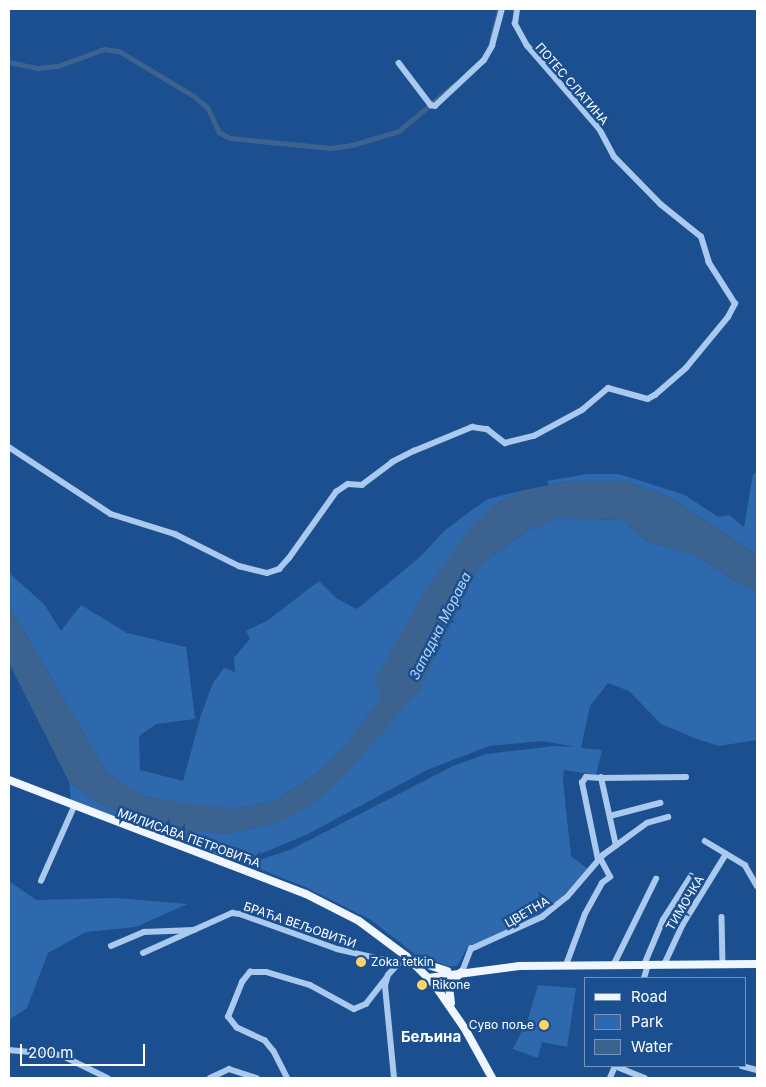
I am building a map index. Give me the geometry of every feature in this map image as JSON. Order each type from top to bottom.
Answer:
[{"type":"main road","name":"МИЛИСАВА ПЕТРОВИЋА","points":[[9,780],[74,807],[306,894],[359,921],[408,958]]},
{"type":"main road","points":[[408,958],[458,972]]},
{"type":"main road","points":[[408,958],[428,978],[454,1012],[492,1078]]},
{"type":"main road","points":[[428,978],[458,972],[566,965],[757,964]]},
{"type":"main road","points":[[454,1012],[449,986],[458,972]]},
{"type":"street","points":[[399,63],[430,105],[435,106],[484,60],[492,46],[502,9]]},
{"type":"street","name":"ПОТЕС СЛАТИНА","points":[[9,447],[111,514],[175,534],[239,566],[273,572],[289,558],[336,492],[348,484],[362,485],[392,462],[414,451],[472,427],[486,429],[504,443],[525,439],[582,410],[608,388],[650,398],[686,368],[728,317],[735,304],[709,263],[701,237],[661,205],[614,156],[599,129],[526,46],[515,24],[517,9]]},
{"type":"street","points":[[566,965],[585,914],[602,884],[610,877],[599,859],[582,782],[586,778],[686,777]]},
{"type":"street","points":[[601,778],[616,846]]},
{"type":"street","points":[[610,816],[660,803]]},
{"type":"street","points":[[41,882],[74,807]]},
{"type":"street","name":"ЦВЕТНА","points":[[458,972],[471,949],[526,927],[548,913],[567,897],[599,859],[649,822],[668,817]]},
{"type":"street","points":[[706,841],[747,867],[757,886]]},
{"type":"street","name":"ТИМОЧКА","points":[[664,965],[683,924],[726,854]]},
{"type":"street","points":[[644,977],[646,965],[663,920],[691,876]]},
{"type":"street","points":[[613,966],[656,879]]},
{"type":"street","name":"БРАЋА ВЕЉОВИЋИ","points":[[111,946],[144,932],[194,930],[232,913],[240,914],[337,949],[398,963]]},
{"type":"street","points":[[722,917],[722,964]]},
{"type":"street","points":[[143,953],[194,930]]},
{"type":"street","points":[[287,1078],[273,1051],[264,1041],[232,1024],[228,1017],[242,982],[250,972],[266,972],[310,985],[354,1009],[366,1004],[398,963],[408,958]]},
{"type":"street","points":[[386,978],[394,1078]]},
{"type":"street","points":[[9,1050],[61,1055],[108,1078]]},
{"type":"street","points":[[618,1067],[645,1078]]},
{"type":"street","points":[[210,1078],[229,1069],[257,1078]]},
{"type":"green space","points":[[757,472],[757,555],[668,496],[625,481],[569,481],[549,485],[547,481],[587,474],[619,474],[685,495],[718,517],[729,515],[744,527],[753,474]]},
{"type":"green space","points":[[524,490],[491,507],[381,699],[345,746],[316,774],[275,801],[235,809],[185,804],[142,796],[107,773],[9,605],[9,573],[44,604],[61,631],[81,605],[127,633],[186,647],[195,719],[156,724],[139,736],[140,770],[183,781],[201,715],[213,683],[224,668],[235,672],[234,658],[250,639],[246,631],[268,620],[319,581],[336,598],[357,609],[420,557],[444,531],[465,515],[488,499]]},
{"type":"green space","points":[[558,518],[623,520],[646,541],[697,556],[738,583],[757,591],[757,740],[719,746],[697,739],[661,724],[629,691],[608,683],[590,706],[581,748],[602,750],[596,775],[564,770],[563,781],[571,856],[588,869],[559,900],[529,921],[467,948],[457,966],[448,966],[416,955],[371,920],[305,887],[247,864],[292,849],[453,766],[486,754],[555,746],[576,747],[542,741],[489,746],[427,770],[306,835],[239,863],[71,801],[69,782],[98,802],[132,818],[181,830],[228,834],[270,824],[393,718],[419,690],[479,566],[527,531]]},
{"type":"green space","points":[[9,881],[36,900],[117,898],[187,904],[136,927],[86,932],[48,953],[27,1008],[9,1020]]},
{"type":"green space","points":[[538,985],[576,988],[567,1047],[542,1042],[538,1058],[513,1049],[528,1019]]},
{"type":"water","name":"Западна Морава","points":[[569,481],[625,481],[668,496],[757,555],[757,591],[738,583],[697,556],[646,541],[623,520],[558,518],[527,531],[479,566],[419,690],[345,775],[317,801],[288,819],[228,834],[181,830],[132,818],[98,802],[69,782],[9,663],[9,605],[107,773],[144,797],[235,809],[275,801],[316,774],[345,746],[381,699],[374,681],[423,594],[469,529],[491,507],[524,490]]},
{"type":"waterway","points":[[491,41],[499,9]]},
{"type":"waterway","points":[[9,62],[38,68],[58,66],[104,49],[119,51],[194,96],[208,108],[219,132],[230,138],[331,148],[352,145],[399,131],[454,85]]},
{"type":"place","name":"Zoka tetkin","points":[[361,962]]},
{"type":"place","name":"Rikone","points":[[422,985]]},
{"type":"place","name":"Суво поље","points":[[544,1025]]},
{"type":"district","name":"Бељина","points":[[431,1037]]}]
